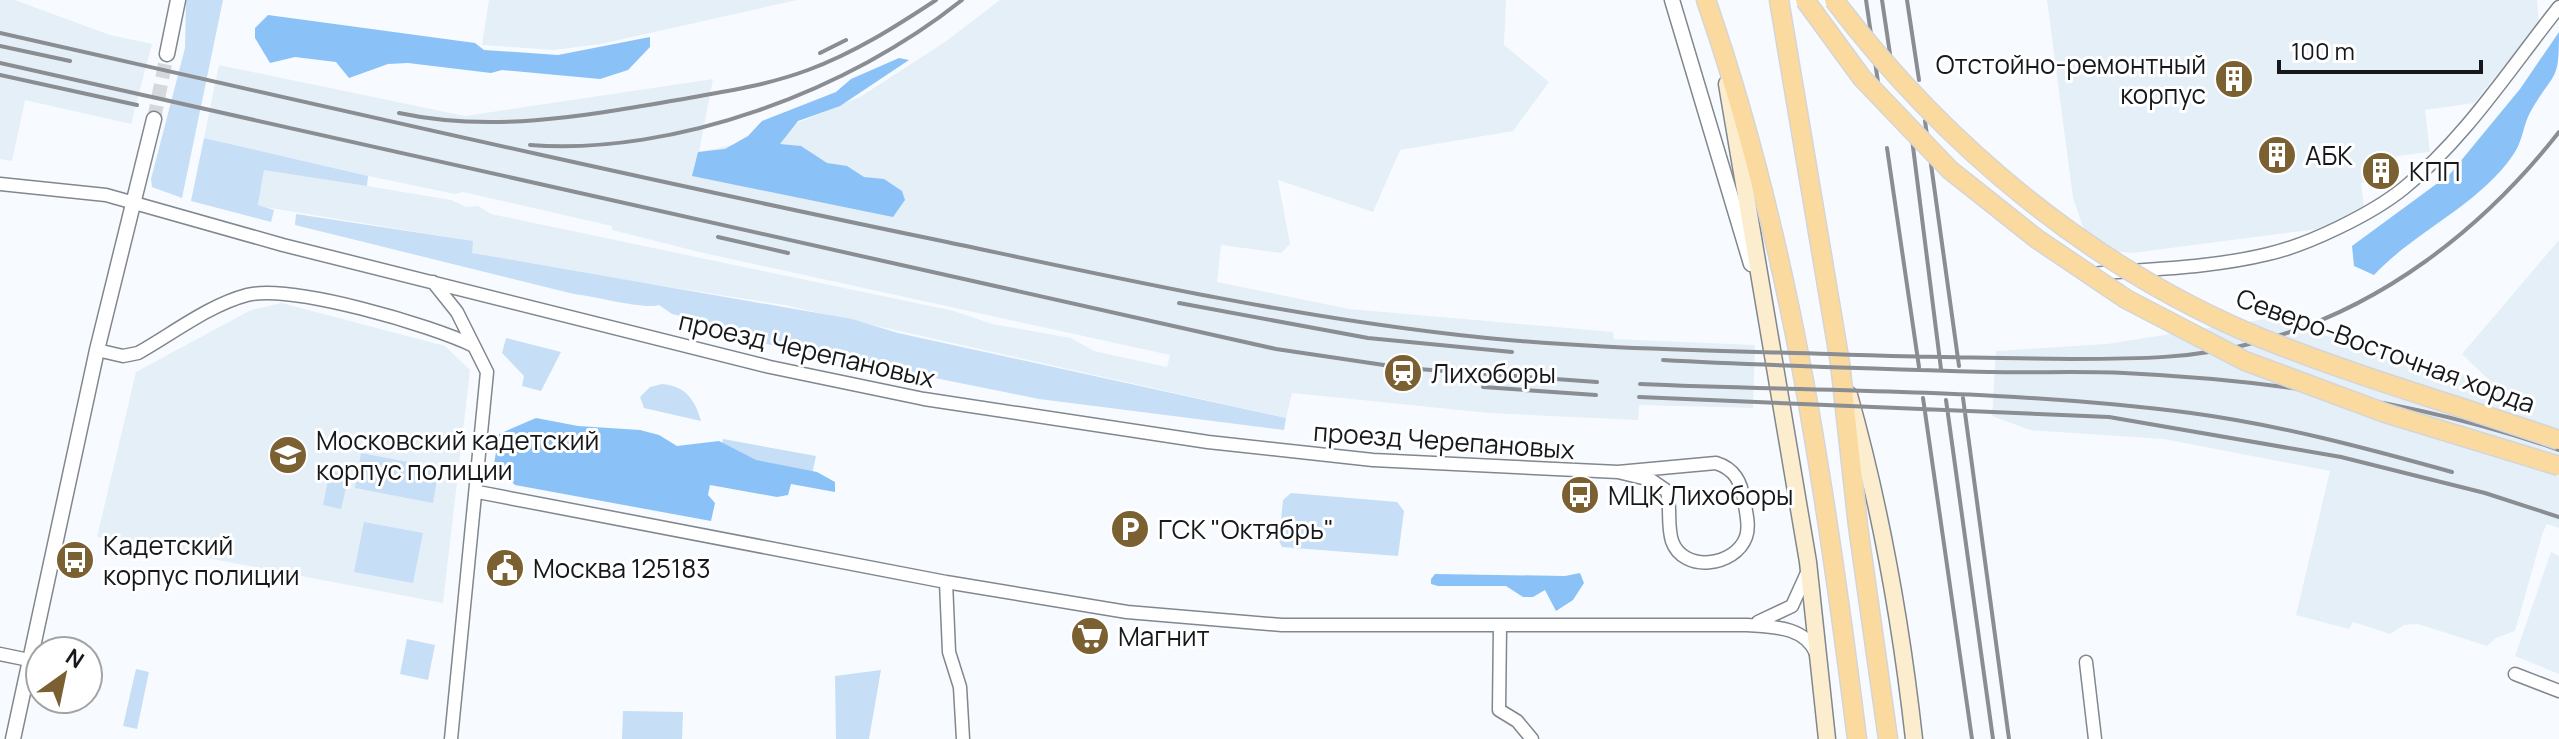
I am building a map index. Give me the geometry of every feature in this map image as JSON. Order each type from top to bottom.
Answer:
[{"type":"main road","points":[[1706,0],[1766,197],[1790,309],[1857,739]]},
{"type":"main road","points":[[1779,0],[1840,363],[1858,526],[1888,739]]},
{"type":"main road","name":"Северо-Восточная хорда","points":[[1805,0],[1862,78],[1950,170],[2037,239],[2126,299],[2245,361],[2385,413],[2559,466]]},
{"type":"main road","name":"Северо-Восточная хорда","points":[[1834,0],[1881,62],[1969,153],[2053,218],[2141,278],[2260,337],[2559,440]]},
{"type":"main road","points":[[1721,43],[1808,562],[1827,739]]},
{"type":"main road","points":[[1840,363],[1885,540],[1900,621],[1914,739]]},
{"type":"street","points":[[167,54],[178,0]]},
{"type":"street","points":[[1672,0],[1767,319]]},
{"type":"street","points":[[2092,274],[2220,263],[2271,254],[2331,230],[2382,202],[2404,189],[2454,137],[2559,7]]},
{"type":"street","points":[[34,635],[97,350],[154,119]]},
{"type":"street","name":"проезд Черепановых","points":[[0,184],[90,193],[770,367],[940,402],[1277,451],[1478,467],[1618,472]]},
{"type":"street","points":[[433,282],[457,312],[487,372],[478,492],[451,739]]},
{"type":"street","points":[[97,350],[123,356],[138,353],[231,301],[264,293],[302,296],[442,332],[474,346]]},
{"type":"street","points":[[1695,464],[1728,467],[1741,486],[1748,524],[1745,540],[1736,553],[1721,561],[1694,562],[1682,556],[1673,543],[1667,491],[1651,480],[1618,472],[1695,464]]},
{"type":"street","points":[[478,492],[946,582],[1127,612],[1213,621],[1313,626],[1747,625],[1796,633],[1812,644],[1819,659]]},
{"type":"street","points":[[1747,625],[1771,619],[1792,606],[1805,583],[1808,562]]},
{"type":"street","points":[[946,582],[949,652],[960,687],[963,739]]},
{"type":"street","points":[[1500,626],[1499,710],[1517,721],[1532,739]]},
{"type":"street","points":[[0,654],[24,659]]},
{"type":"street","points":[[2086,662],[2095,739]]},
{"type":"street","points":[[2515,674],[2559,691]]},
{"type":"street","points":[[13,739],[24,685]]},
{"type":"shaded area","points":[[0,0],[15,0],[110,35],[152,44],[131,124],[25,100],[12,161],[0,159]]},
{"type":"shaded area","points":[[186,0],[223,0],[182,198],[152,187],[151,179],[185,48]]},
{"type":"shaded area","points":[[489,0],[797,0],[601,44],[554,50],[482,45]]},
{"type":"shaded area","points":[[1000,0],[1506,0],[1504,45],[1549,82],[1513,131],[1400,150],[1373,212],[1278,180],[1290,244],[1281,253],[1221,245],[1217,282],[1349,309],[1613,332],[1614,339],[1755,345],[1753,408],[1639,405],[1638,420],[1489,413],[1292,393],[1286,418],[784,305],[541,267],[472,253],[472,241],[258,206],[264,169],[451,200],[466,207],[478,206],[491,214],[954,311],[992,324],[1071,338],[1094,351],[1167,367],[1170,355],[699,252],[612,230],[612,226],[463,192],[455,194],[368,176],[204,138],[219,65],[465,116],[713,79],[699,152],[756,140],[860,97],[945,42]]},
{"type":"shaded area","points":[[2047,0],[2537,0],[2539,23],[2474,103],[2425,110],[2430,152],[2397,156],[2396,179],[2361,183],[2364,208],[2317,229],[2132,253],[2115,251],[2085,233],[2073,198]]},
{"type":"shaded area","points":[[268,15],[475,43],[484,50],[558,55],[650,37],[650,47],[628,70],[600,79],[502,70],[491,73],[408,63],[388,64],[349,78],[336,62],[295,57],[270,63],[255,38],[255,28]]},
{"type":"shaded area","points":[[2559,32],[2557,68],[2529,114],[2516,150],[2499,173],[2374,275],[2354,266],[2352,246],[2450,174],[2520,89]]},
{"type":"shaded area","points":[[899,58],[909,60],[840,106],[798,121],[780,144],[801,146],[827,163],[847,166],[864,177],[884,179],[902,191],[905,200],[893,217],[692,176],[698,152],[725,149],[748,136],[762,121],[836,92],[851,79]]},
{"type":"shaded area","points":[[204,138],[368,176],[367,186],[264,170],[258,205],[274,210],[271,222],[191,201]]},
{"type":"shaded area","points":[[296,214],[473,241],[472,253],[852,319],[898,333],[1286,418],[1284,430],[1039,399],[737,338],[705,322],[672,314],[659,305],[631,304],[574,294],[295,225]]},
{"type":"shaded area","points":[[2559,240],[2559,528],[2547,524],[2543,532],[2515,631],[2496,638],[2487,646],[2418,624],[2404,625],[2390,634],[2353,622],[2349,629],[2296,615],[2330,471],[2164,439],[2030,430],[1992,416],[1996,351],[2107,344],[2266,319],[2491,382],[2462,354]]},
{"type":"shaded area","name":"Московский кадетский корпус полиции","points":[[282,303],[445,346],[470,370],[443,603],[97,537],[136,372],[251,310]]},
{"type":"shaded area","points":[[506,338],[561,352],[541,391],[522,386],[524,376],[502,353]]},
{"type":"shaded area","points":[[662,384],[688,395],[701,421],[644,408],[640,397],[650,387]]},
{"type":"shaded area","points":[[536,418],[578,426],[640,430],[659,435],[677,446],[719,441],[756,460],[817,472],[835,482],[835,492],[791,484],[788,495],[777,497],[710,485],[708,495],[715,503],[711,521],[515,485],[494,464],[499,434]]},
{"type":"shaded area","points":[[723,439],[816,456],[811,479],[719,462]]},
{"type":"shaded area","points":[[361,453],[439,468],[433,503],[355,488]]},
{"type":"shaded area","points":[[330,471],[349,475],[341,509],[323,505]]},
{"type":"shaded area","points":[[1291,493],[1397,502],[1404,511],[1398,556],[1282,547],[1279,541],[1283,500]]},
{"type":"shaded area","points":[[364,522],[423,533],[413,583],[354,572]]},
{"type":"shaded area","points":[[2551,552],[2559,556],[2559,674],[2515,656]]},
{"type":"shaded area","points":[[1580,573],[1584,583],[1573,600],[1556,611],[1545,590],[1533,597],[1523,597],[1506,586],[1431,584],[1435,574],[1565,576]]},
{"type":"shaded area","points":[[407,639],[435,645],[428,680],[400,674]]},
{"type":"shaded area","points":[[136,669],[149,672],[137,729],[123,726]]},
{"type":"shaded area","points":[[881,670],[869,739],[836,739],[835,676]]},
{"type":"shaded area","points":[[623,711],[683,712],[682,739],[622,739]]},
{"type":"tunnel","points":[[154,119],[167,54]]},
{"type":"railway","points":[[399,113],[469,122],[538,120],[608,112],[743,88],[792,76],[842,56],[936,0]]},
{"type":"railway","points":[[530,145],[586,146],[643,140],[701,128],[758,110],[868,62],[917,33],[962,0]]},
{"type":"railway","points":[[1866,0],[1878,82]]},
{"type":"railway","points":[[1882,0],[1894,81]]},
{"type":"railway","points":[[1907,0],[1919,80]]},
{"type":"railway","points":[[0,33],[706,191],[1191,293],[1442,333],[1636,348],[2071,359],[2165,357],[2234,348],[2302,328],[2345,309],[2425,262],[2496,202],[2559,132]]},
{"type":"railway","points":[[820,53],[846,40]]},
{"type":"railway","points":[[0,46],[70,61]]},
{"type":"railway","points":[[0,63],[1276,349],[1404,368],[1597,382]]},
{"type":"railway","points":[[0,75],[137,105]]},
{"type":"railway","points":[[1925,121],[1959,366]]},
{"type":"railway","points":[[1910,123],[1941,369]]},
{"type":"railway","points":[[1887,148],[1919,367]]},
{"type":"railway","points":[[718,237],[788,253]]},
{"type":"railway","points":[[1179,303],[1368,338],[1512,352]]},
{"type":"railway","points":[[1663,360],[1950,371],[2124,373],[2234,381],[2399,406],[2453,418],[2559,450]]},
{"type":"railway","points":[[1640,384],[1916,392],[2123,405],[2257,424],[2452,472]]},
{"type":"railway","points":[[1483,387],[1596,395]]},
{"type":"railway","points":[[1639,397],[2109,417],[2341,457],[2485,493],[2559,517]]},
{"type":"railway","points":[[1923,398],[1972,739]]},
{"type":"railway","points":[[1963,398],[2009,739]]},
{"type":"railway","points":[[1946,400],[1993,739]]},
{"type":"place","name":"Отстойно-ремонтный корпус","points":[[2234,79]]},
{"type":"place","name":"АБК","points":[[2277,155]]},
{"type":"place","name":"КПП","points":[[2381,171]]},
{"type":"place","name":"Лихоборы","points":[[1403,373]]},
{"type":"place","name":"Московский кадетский корпус полиции","points":[[288,455]]},
{"type":"place","name":"МЦК Лихоборы","points":[[1580,495]]},
{"type":"place","name":"ГСК \"Октябрь\"","points":[[1130,529]]},
{"type":"place","name":"Кадетский корпус полиции","points":[[75,560]]},
{"type":"place","name":"Москва 125183","points":[[505,568]]},
{"type":"place","name":"Магнит","points":[[1090,636]]}]
